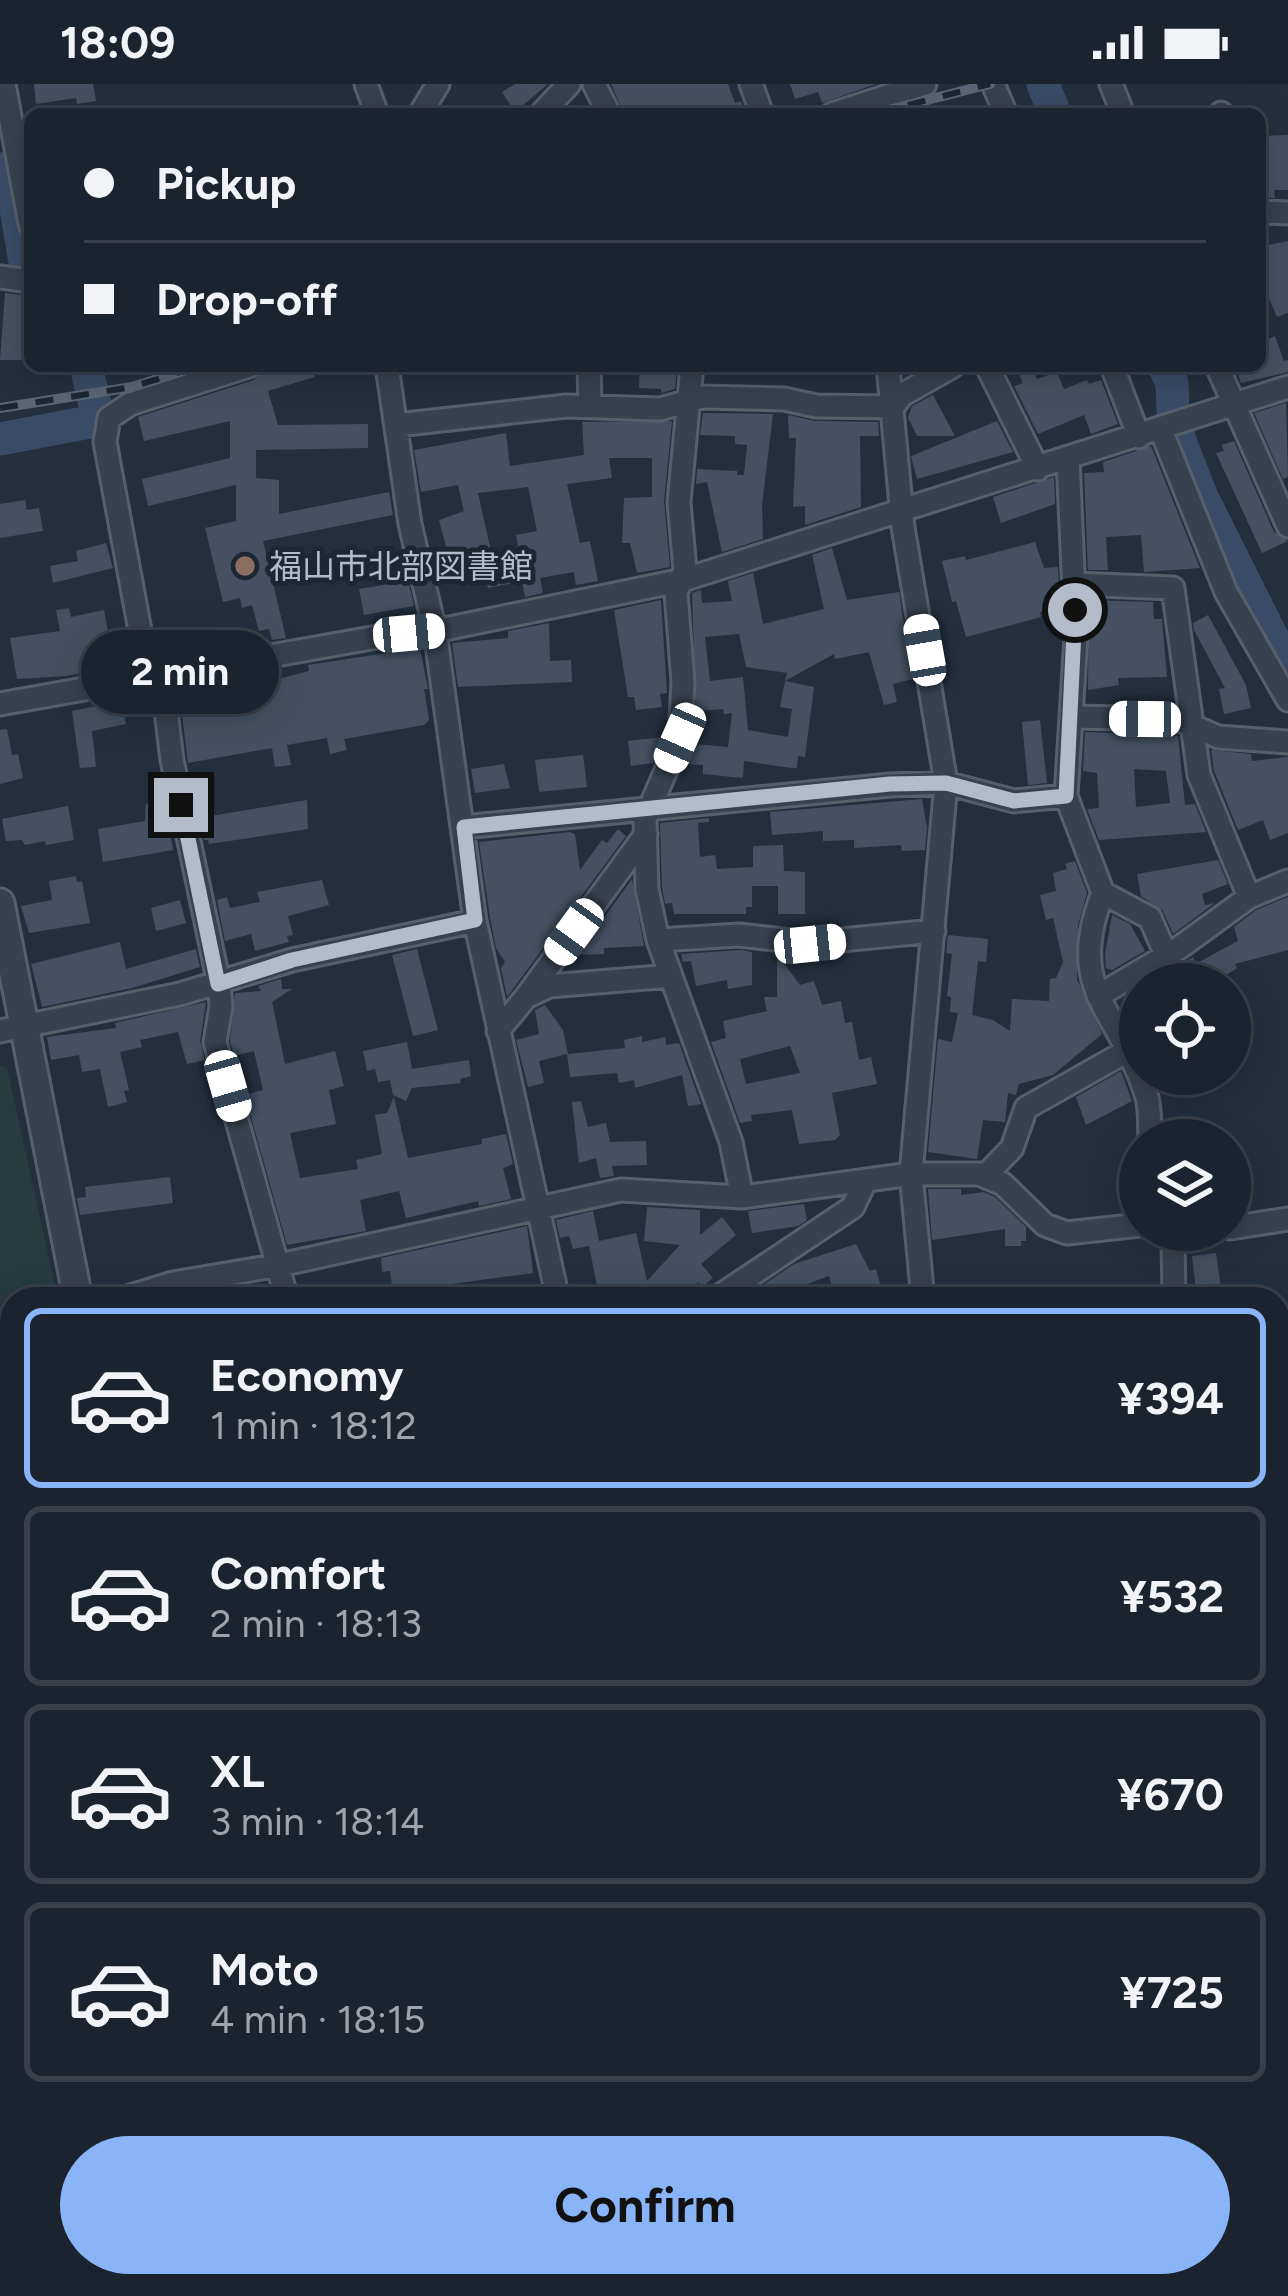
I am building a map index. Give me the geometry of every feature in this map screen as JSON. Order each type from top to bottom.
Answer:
[{"type":"street","points":[[4,84],[24,192]]},
{"type":"street","points":[[547,108],[569,84]]},
{"type":"street","points":[[851,108],[925,84]]},
{"type":"street","points":[[230,372],[130,404],[109,418],[105,442],[144,652],[162,678],[172,760],[218,984],[221,1006],[215,1042],[285,1287]]},
{"type":"street","points":[[388,372],[410,524],[435,631],[475,920],[556,1287]]},
{"type":"street","points":[[589,372],[590,406]]},
{"type":"street","points":[[691,372],[679,502],[683,580],[676,593],[683,682],[680,738],[650,806],[647,890],[658,940],[731,1142],[742,1197]]},
{"type":"street","points":[[889,372],[903,510],[946,783],[911,1174],[922,1287]]},
{"type":"street","points":[[893,407],[902,395],[942,372]]},
{"type":"street","points":[[990,372],[1038,469]]},
{"type":"street","points":[[1115,372],[1226,592],[1288,700]]},
{"type":"street","points":[[1219,372],[1283,503],[1288,526]]},
{"type":"street","points":[[0,704],[383,636],[435,631],[683,580],[1288,387]]},
{"type":"street","points":[[397,425],[566,406],[660,409],[703,397],[893,407]]},
{"type":"street","points":[[1068,459],[1075,584],[1066,796],[1103,893],[1088,951],[1089,975],[1119,1035]]},
{"type":"street","points":[[1075,584],[1173,588],[1198,775],[1249,897]]},
{"type":"street","points":[[1072,717],[1177,719],[1218,737],[1288,742]]},
{"type":"street","points":[[464,827],[650,806],[946,783],[1014,801],[1066,796]]},
{"type":"street","points":[[498,1031],[646,834]]},
{"type":"street","points":[[1099,996],[1249,897],[1288,881]]},
{"type":"street","points":[[1103,893],[1150,918],[1166,955]]},
{"type":"street","points":[[0,903],[12,1029],[75,1287]]},
{"type":"street","points":[[12,1029],[475,920]]},
{"type":"street","points":[[658,940],[739,934],[810,944],[934,932]]},
{"type":"street","points":[[526,997],[549,986],[671,976]]},
{"type":"street","points":[[986,1176],[1012,1148],[1026,1108],[1119,1056]]},
{"type":"street","points":[[160,1287],[621,1190],[742,1197],[911,1174],[986,1176],[1003,1184],[1045,1225],[1067,1233],[1119,1227]]},
{"type":"street","points":[[733,1287],[853,1207],[866,1182]]},
{"type":"street","points":[[816,1188],[818,1232]]},
{"type":"street","points":[[1251,1225],[1288,1220]]},
{"type":"street","points":[[1173,1251],[1174,1287]]},
{"type":"green space","points":[[0,1065],[7,1068],[55,1287],[0,1287]]},
{"type":"building","points":[[34,84],[93,84],[96,101],[77,104],[76,98],[36,104]]},
{"type":"building","points":[[515,84],[548,84],[520,108],[512,108],[502,92]]},
{"type":"building","points":[[611,84],[728,84],[735,103],[741,101],[744,108],[621,108]]},
{"type":"building","points":[[790,84],[876,84],[822,103],[818,92],[795,99]]},
{"type":"building","points":[[1288,135],[1288,190],[1274,190],[1275,198],[1266,197],[1266,136]]},
{"type":"building","points":[[1288,241],[1288,313],[1277,317],[1266,292],[1266,246]]},
{"type":"building","points":[[5,293],[24,295],[24,360],[0,360]]},
{"type":"building","points":[[1275,336],[1284,361],[1288,360],[1288,372],[1241,383],[1237,372],[1266,372],[1266,340]]},
{"type":"building","points":[[262,372],[313,372],[315,377],[268,391],[278,425],[368,424],[368,448],[256,450],[256,478],[279,480],[279,514],[389,492],[393,515],[263,541],[286,638],[272,640],[269,629],[259,631],[252,605],[242,608],[240,598],[223,602],[205,528],[236,521],[236,485],[148,506],[142,479],[230,458],[230,421],[144,441],[138,417],[254,380]]},
{"type":"building","points":[[640,372],[676,372],[675,389],[661,393],[661,389],[639,388]]},
{"type":"building","points":[[1018,372],[1034,372],[1037,379],[1057,372],[1064,389],[1101,380],[1118,424],[1091,434],[1084,415],[1038,434],[1014,386],[1023,383]]},
{"type":"building","points":[[933,395],[955,436],[917,436],[908,418],[912,406]]},
{"type":"building","points":[[1286,403],[1288,477],[1283,479],[1254,413]]},
{"type":"building","points":[[703,413],[773,414],[762,505],[763,539],[722,552],[707,482],[696,484],[697,469],[744,475],[747,445],[735,444],[735,436],[700,435]]},
{"type":"building","points":[[788,415],[815,421],[878,422],[879,436],[860,436],[861,507],[805,525],[805,506],[793,507],[796,438],[789,438]]},
{"type":"building","points":[[672,421],[664,501],[670,567],[637,573],[630,543],[622,543],[624,498],[652,497],[652,458],[609,458],[612,478],[567,484],[580,543],[590,541],[598,581],[576,585],[574,572],[540,578],[543,593],[525,597],[522,581],[488,588],[485,575],[522,567],[516,535],[537,531],[528,487],[478,493],[492,556],[451,565],[439,520],[464,511],[458,485],[421,492],[414,450],[506,433],[510,466],[584,455],[582,422]]},
{"type":"building","points":[[997,421],[1013,452],[917,479],[911,456]]},
{"type":"building","points":[[1234,441],[1274,532],[1288,541],[1262,553],[1216,453]]},
{"type":"building","points":[[1151,446],[1200,568],[1144,572],[1141,535],[1106,537],[1108,570],[1088,570],[1084,473],[1104,472],[1103,462]]},
{"type":"building","points":[[1054,477],[1055,504],[1001,523],[993,497]]},
{"type":"building","points":[[25,500],[27,510],[39,508],[43,531],[0,538],[0,504]]},
{"type":"building","points":[[1035,542],[1044,568],[1058,567],[1060,607],[1040,612],[1041,617],[966,637],[942,561],[965,556],[966,560]]},
{"type":"building","points":[[106,543],[113,568],[53,583],[50,566],[78,561],[76,551]]},
{"type":"building","points":[[832,548],[847,600],[899,592],[913,679],[893,684],[897,702],[884,705],[869,652],[835,659],[834,654],[785,681],[814,687],[805,757],[798,756],[797,768],[744,761],[743,778],[703,774],[703,765],[685,764],[694,744],[728,747],[732,713],[696,711],[692,593],[701,590],[702,603],[732,601],[728,581],[753,573],[763,624],[824,609],[812,555]],"holes":[[[739,634],[746,667],[787,673],[780,707],[792,709],[788,737],[748,730],[743,677],[710,681],[705,637]]]},
{"type":"building","points":[[406,571],[414,606],[364,615],[359,589],[395,583],[393,573]]},
{"type":"building","points":[[661,600],[667,693],[660,694],[662,707],[636,710],[634,697],[628,697],[614,610]]},
{"type":"building","points":[[1089,600],[1153,602],[1154,619],[1162,619],[1167,677],[1118,678],[1119,685],[1088,690]]},
{"type":"building","points":[[69,608],[71,617],[104,610],[109,637],[120,635],[125,665],[17,679],[10,638],[60,631],[56,610]]},
{"type":"building","points":[[1208,615],[1246,685],[1251,708],[1224,714],[1219,689],[1225,688],[1194,630],[1193,623]]},
{"type":"building","points":[[549,623],[550,661],[571,660],[572,682],[458,687],[452,643],[508,638],[508,631]]},
{"type":"building","points":[[420,648],[428,689],[424,689],[429,720],[424,725],[344,739],[347,750],[330,754],[327,738],[287,745],[291,765],[275,767],[272,748],[188,763],[180,698],[286,677],[309,671],[308,665]]},
{"type":"building","points":[[122,704],[126,724],[92,731],[96,767],[80,768],[72,711]]},
{"type":"building","points":[[1040,720],[1047,783],[1028,785],[1022,722]]},
{"type":"building","points":[[7,729],[23,778],[0,784],[0,730]]},
{"type":"building","points":[[1085,732],[1178,736],[1185,805],[1195,804],[1206,832],[1099,840],[1087,809],[1099,808],[1097,773],[1083,771]],"holes":[[[1134,769],[1166,771],[1170,803],[1136,807]]]},
{"type":"building","points":[[664,737],[653,763],[631,766],[628,741]]},
{"type":"building","points":[[1211,750],[1251,754],[1252,761],[1288,757],[1288,833],[1270,840],[1263,820],[1238,830],[1214,771]]},
{"type":"building","points":[[583,755],[587,787],[539,792],[535,760]]},
{"type":"building","points":[[504,764],[510,788],[475,793],[471,769]]},
{"type":"building","points":[[922,799],[925,850],[902,851],[901,845],[854,848],[854,840],[823,841],[823,831],[772,835],[770,812]]},
{"type":"building","points":[[307,800],[308,829],[209,844],[204,840],[199,818]]},
{"type":"building","points":[[160,802],[162,813],[167,812],[173,850],[103,862],[98,829],[145,821],[146,804]]},
{"type":"building","points":[[68,806],[74,840],[46,845],[45,841],[25,845],[22,840],[6,841],[2,819]]},
{"type":"building","points":[[709,818],[709,822],[698,823],[700,857],[715,855],[717,869],[753,867],[753,846],[783,845],[784,871],[805,872],[805,914],[778,914],[778,886],[752,886],[752,907],[746,907],[746,914],[674,914],[672,903],[665,904],[662,887],[660,823]]},
{"type":"building","points":[[618,829],[626,836],[507,997],[501,968],[505,962],[496,948],[479,842],[570,832],[575,834],[580,870],[602,840],[607,843]]},
{"type":"building","points":[[1218,860],[1228,884],[1202,894],[1205,905],[1215,903],[1173,934],[1163,911],[1141,896],[1137,874]]},
{"type":"building","points":[[1075,861],[1087,893],[1078,925],[1077,979],[1102,1034],[1053,1075],[1019,1084],[1016,1095],[1008,1093],[1005,1122],[983,1120],[977,1159],[928,1152],[938,1039],[952,1042],[958,1013],[950,1012],[951,997],[947,996],[952,954],[946,953],[948,935],[988,939],[986,962],[978,961],[972,1015],[1010,1031],[1012,999],[1049,1001],[1050,979],[1056,978],[1063,962],[1053,918],[1046,920],[1040,895],[1056,891],[1053,873]]},
{"type":"building","points":[[76,876],[77,882],[82,881],[90,923],[29,933],[21,906],[52,900],[49,881]]},
{"type":"building","points":[[632,879],[644,946],[577,955]]},
{"type":"building","points":[[322,880],[329,905],[288,916],[293,935],[287,936],[289,942],[255,951],[251,934],[225,941],[217,900],[227,897],[230,908],[260,902],[257,892]]},
{"type":"building","points":[[1288,897],[1288,950],[1239,963],[1197,963],[1238,941],[1234,927],[1256,910]]},
{"type":"building","points":[[180,900],[186,923],[156,931],[151,908]]},
{"type":"building","points":[[1112,915],[1130,924],[1145,951],[1112,970],[1106,968]]},
{"type":"building","points":[[120,942],[126,969],[196,949],[200,967],[132,988],[42,1007],[31,964]]},
{"type":"building","points":[[417,949],[438,1030],[413,1036],[392,955]]},
{"type":"building","points":[[752,952],[752,985],[728,989],[727,980],[696,986],[691,961],[683,962],[681,954]]},
{"type":"building","points":[[777,954],[800,985],[814,981],[822,1005],[841,1001],[845,1023],[852,1022],[859,1060],[871,1057],[877,1084],[832,1093],[840,1135],[835,1140],[799,1144],[792,1110],[751,1115],[752,1121],[740,1123],[711,1042],[726,1038],[723,1021],[767,1011],[764,997],[777,997]],"holes":[[[790,1046],[800,1073],[746,1084],[740,1059]]]},
{"type":"building","points":[[281,979],[282,989],[292,989],[272,1002],[285,1064],[335,1051],[344,1086],[329,1090],[336,1124],[290,1133],[300,1178],[358,1169],[356,1160],[382,1154],[375,1115],[387,1113],[394,1097],[408,1158],[482,1144],[481,1139],[506,1134],[513,1164],[503,1168],[511,1199],[479,1206],[478,1201],[406,1218],[399,1191],[360,1200],[366,1231],[287,1245],[245,1095],[263,1090],[254,1051],[234,1056],[230,1041],[235,993],[261,991],[258,986]]},
{"type":"building","points":[[206,1002],[200,1041],[205,1060],[187,1064],[178,1032],[140,1040],[142,1047],[120,1052],[129,1090],[124,1091],[127,1102],[108,1107],[100,1069],[82,1072],[79,1055],[51,1060],[47,1037],[116,1028],[115,1023]]},
{"type":"building","points":[[545,1005],[563,1030],[568,1054],[625,1048],[624,1040],[642,1036],[642,1042],[665,1037],[666,1045],[679,1043],[701,1104],[688,1106],[682,1075],[635,1088],[634,1080],[619,1083],[617,1073],[570,1077],[567,1054],[539,1061],[544,1083],[528,1087],[516,1040],[539,1034],[535,1010]]},
{"type":"building","points":[[407,1042],[412,1069],[469,1060],[471,1076],[460,1079],[461,1083],[412,1088],[406,1101],[393,1095],[390,1080],[378,1082],[375,1069],[367,1071],[363,1051]]},
{"type":"building","points":[[1119,1072],[1119,1095],[1130,1095],[1132,1101],[1086,1125],[1076,1097]]},
{"type":"building","points":[[581,1101],[588,1127],[606,1123],[610,1142],[646,1141],[647,1165],[612,1166],[614,1176],[600,1178],[596,1158],[579,1163],[572,1102]]},
{"type":"building","points":[[170,1177],[173,1203],[80,1215],[77,1198],[86,1197],[85,1187]]},
{"type":"building","points":[[928,1189],[961,1189],[961,1195],[984,1192],[995,1197],[1026,1227],[1026,1241],[1021,1246],[1005,1246],[1005,1229],[932,1240]]},
{"type":"building","points":[[804,1204],[807,1220],[798,1226],[752,1233],[748,1211]]},
{"type":"building","points":[[647,1207],[700,1210],[700,1235],[722,1217],[736,1235],[701,1264],[713,1278],[702,1287],[698,1282],[694,1287],[590,1287],[597,1285],[589,1246],[573,1249],[569,1236],[560,1238],[556,1220],[593,1211],[599,1241],[636,1233],[647,1281],[680,1245],[644,1241]]},
{"type":"building","points":[[527,1226],[533,1273],[430,1287],[392,1287],[390,1271],[382,1272],[381,1258]]},
{"type":"building","points":[[856,1244],[870,1271],[876,1269],[880,1284],[832,1287],[829,1276],[799,1287],[760,1287],[794,1264]]},
{"type":"building","points":[[1216,1253],[1221,1287],[1196,1287],[1192,1256]]},
{"type":"waterway","points":[[1043,84],[1053,108]]},
{"type":"waterway","points":[[9,167],[24,256]]},
{"type":"waterway","points":[[0,439],[95,421],[87,372]]},
{"type":"waterway","points":[[1167,372],[1180,441],[1202,497],[1288,669]]},
{"type":"railway","points":[[896,108],[990,84]]},
{"type":"railway","points":[[0,408],[132,387],[180,372]]},
{"type":"place","name":"福山市北部図書館","points":[[245,566]]},
{"type":"route","points":[[181,805],[218,984],[292,960],[475,920],[464,827],[890,784],[946,783],[1014,801],[1066,796],[1075,610]]}]
